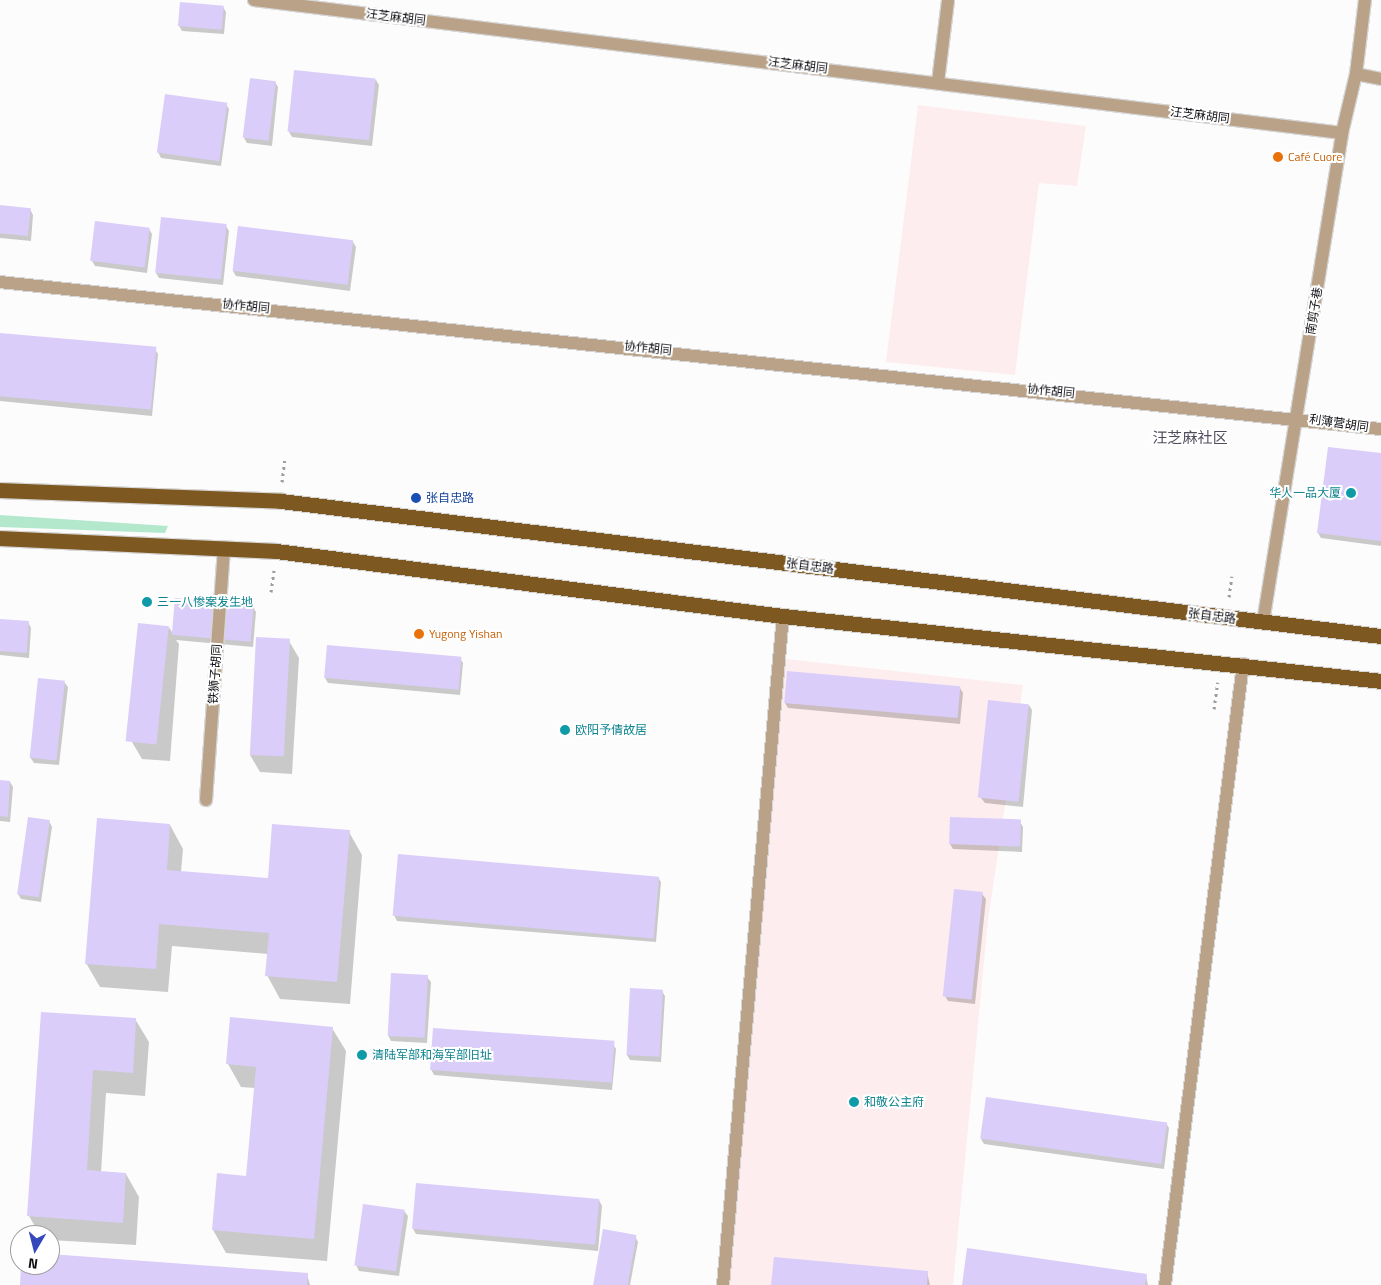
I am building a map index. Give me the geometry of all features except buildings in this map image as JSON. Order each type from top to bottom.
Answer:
[{"type":"main road","name":"张自忠路","points":[[0,490],[281,500],[1381,636]]},
{"type":"main road","points":[[0,538],[276,551],[783,616],[1242,664],[1381,681]]},
{"type":"lane","name":"汪芝麻胡同","points":[[254,0],[938,82],[1342,133]]},
{"type":"lane","points":[[938,82],[948,0]]},
{"type":"lane","name":"南剪子巷","points":[[1263,622],[1342,133],[1356,74],[1365,0]]},
{"type":"lane","points":[[1356,74],[1381,79]]},
{"type":"lane","name":"协作胡同","points":[[0,282],[1296,418]]},
{"type":"lane","name":"利薄营胡同","points":[[1296,418],[1381,429]]},
{"type":"lane","name":"铁狮子胡同","points":[[206,800],[224,548]]},
{"type":"lane","points":[[723,1285],[783,616]]},
{"type":"lane","points":[[1165,1285],[1242,664]]},
{"type":"path","points":[[281,500],[285,458]]},
{"type":"path","points":[[271,592],[276,551]]},
{"type":"shaded area","points":[[918,105],[1086,126],[1077,186],[1039,183],[1015,375],[886,362]]},
{"type":"shaded area","name":"和敬公主府","points":[[777,658],[1023,685],[988,920],[953,1285],[720,1285]]},
{"type":"green space","points":[[0,515],[168,526],[165,533],[0,527]]},
{"type":"place","name":"Café Cuore","points":[[1278,157]]},
{"type":"place","name":"华人一品大厦","points":[[1351,493]]},
{"type":"place","name":"张自忠路","points":[[416,498]]},
{"type":"place","name":"三一八惨案发生地","points":[[147,602]]},
{"type":"place","name":"Yugong Yishan","points":[[419,634]]},
{"type":"place","name":"欧阳予倩故居","points":[[565,730]]},
{"type":"place","name":"清陆军部和海军部旧址","points":[[362,1055]]},
{"type":"place","name":"和敬公主府","points":[[854,1102]]},
{"type":"district","name":"汪芝麻社区","points":[[1190,438]]}]
